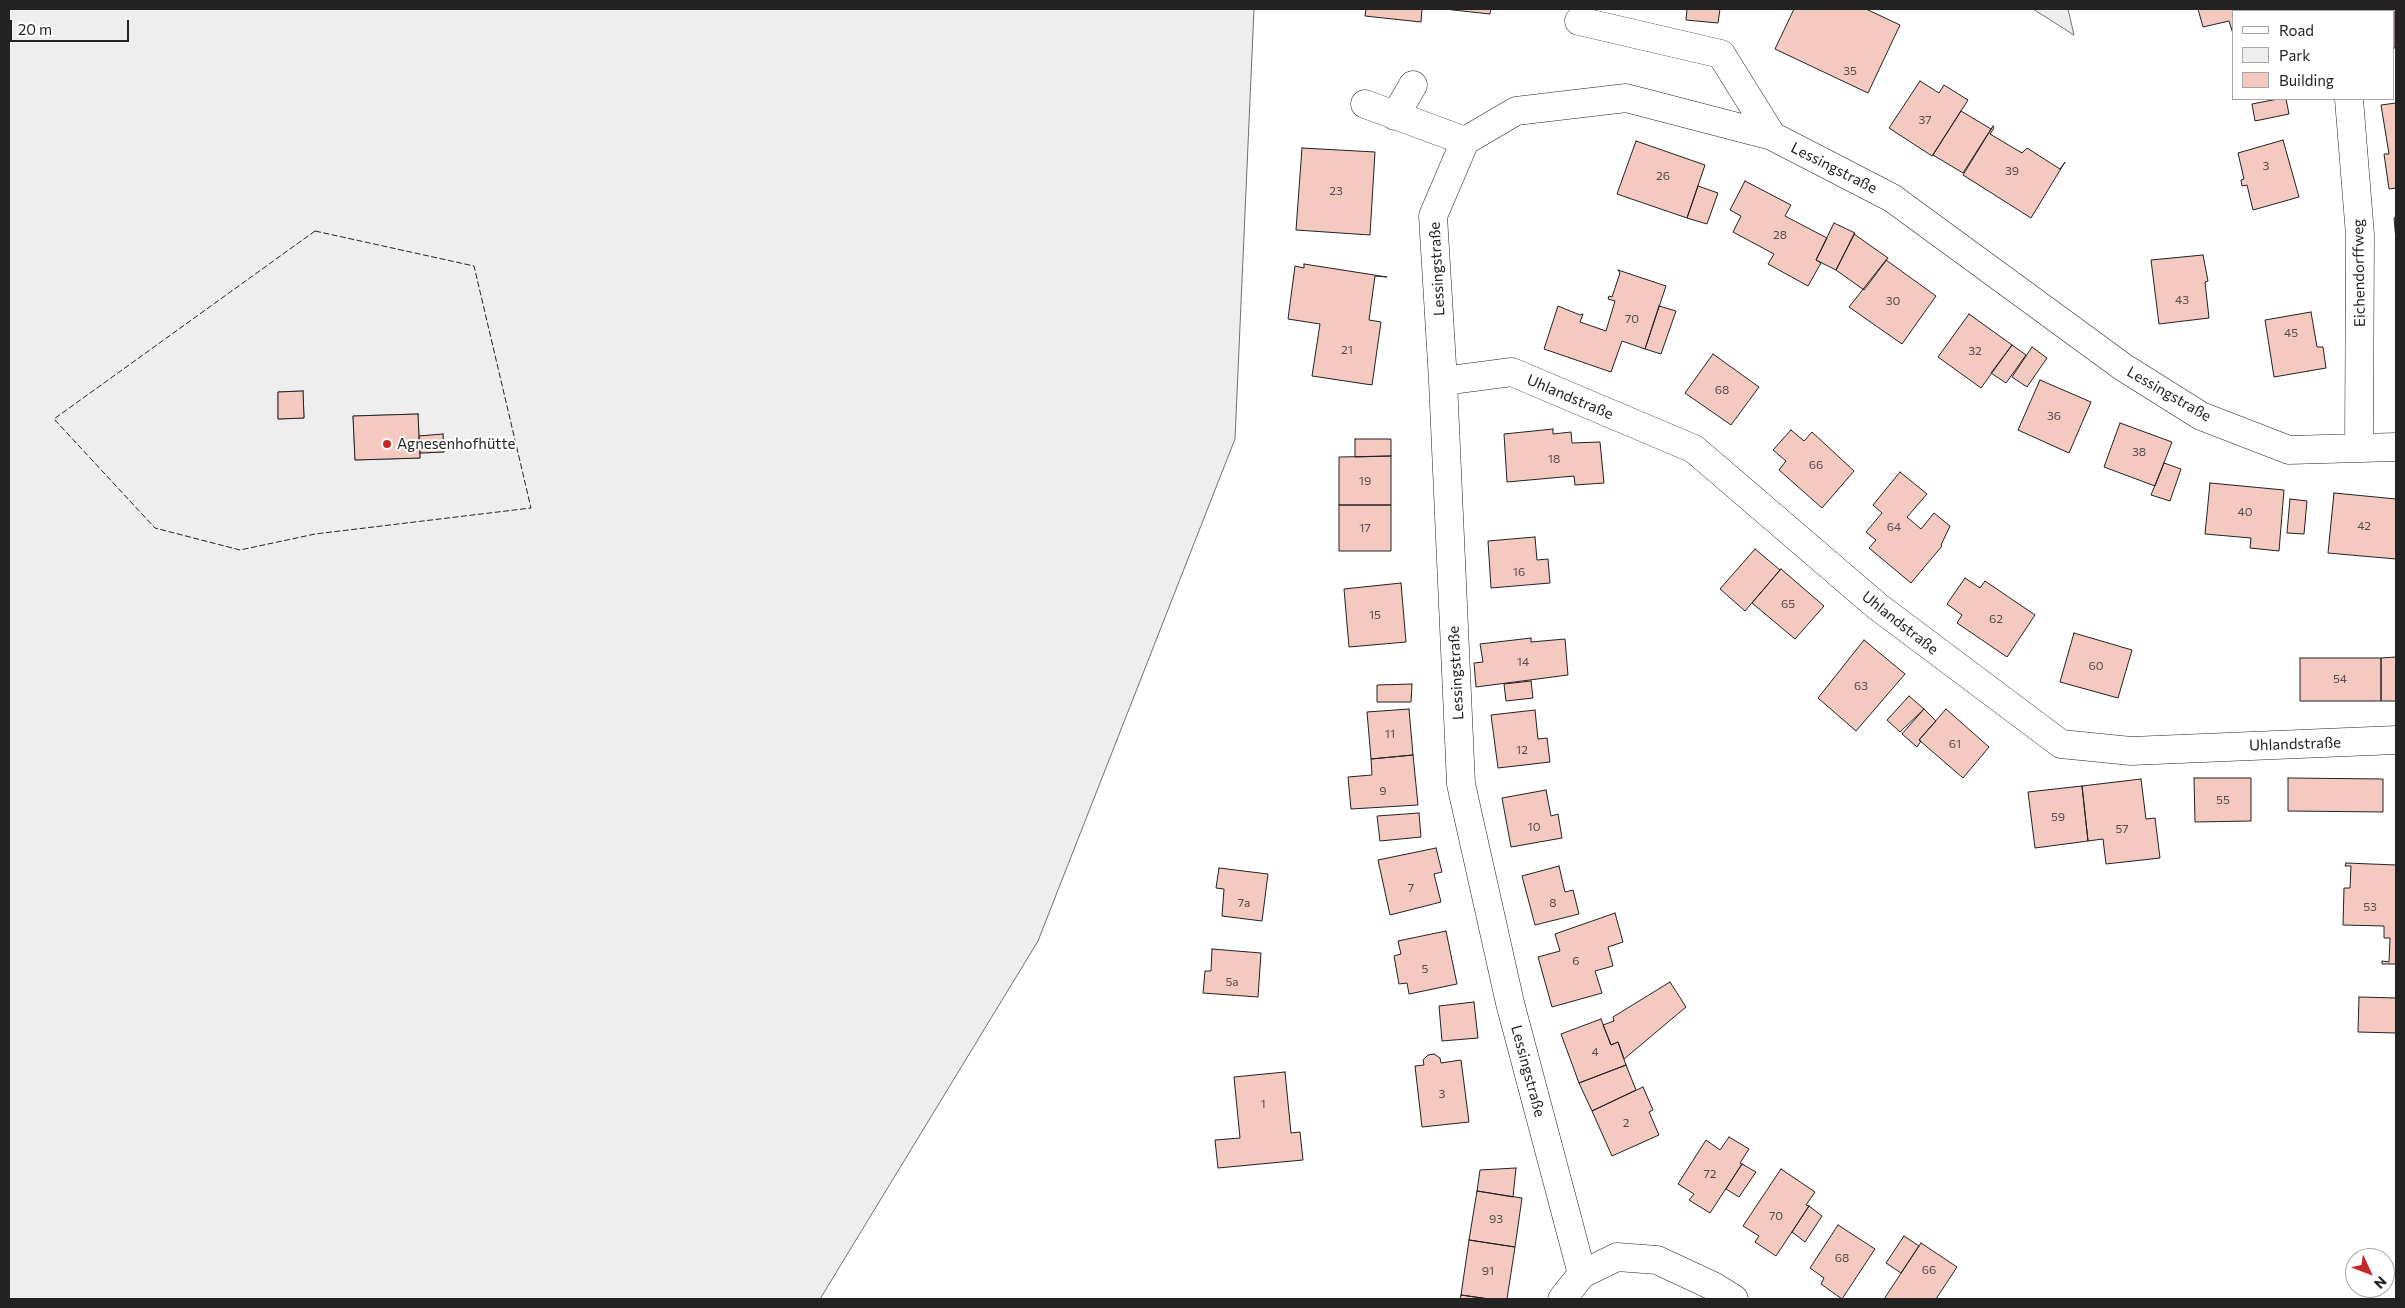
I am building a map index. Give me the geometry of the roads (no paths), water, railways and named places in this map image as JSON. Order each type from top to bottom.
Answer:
[{"type":"street","points":[[1579,21],[1721,54],[1772,136]]},
{"type":"street","points":[[1395,116],[1413,85]]},
{"type":"street","name":"Lessingstraße","points":[[1582,1274],[1510,1003],[1461,784],[1443,381],[1433,216],[1465,141],[1516,111],[1626,98],[1772,136],[1892,198],[2123,368],[2201,416],[2288,450],[2396,447]]},
{"type":"street","name":"Eichendorffweg","points":[[2349,100],[2360,236],[2359,448]]},
{"type":"street","points":[[1365,104],[1465,141]]},
{"type":"street","name":"Uhlandstraße","points":[[1443,381],[1512,372],[1694,449],[1876,606],[2061,744],[2131,751],[2396,740]]},
{"type":"street","points":[[1562,1299],[1582,1274],[1617,1257],[1657,1260],[1715,1287],[1734,1299]]},
{"type":"place","name":"Agnesenhofhütte","points":[[387,444]]}]
